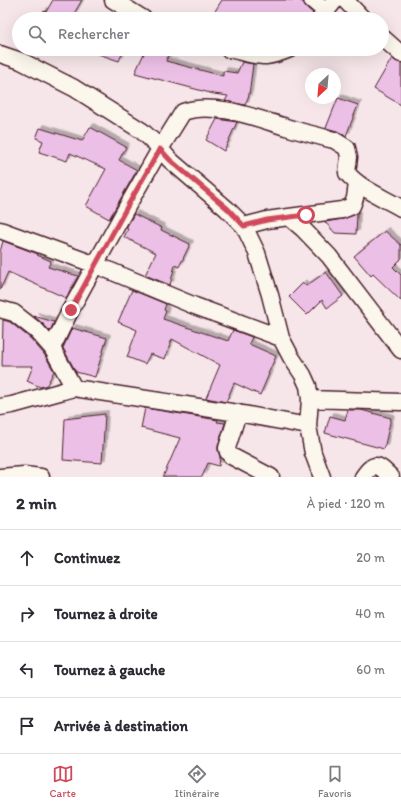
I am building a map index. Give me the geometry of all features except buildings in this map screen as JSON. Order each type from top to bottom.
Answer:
[{"type":"street","points":[[112,0],[132,12]]},
{"type":"street","points":[[312,0],[327,10]]},
{"type":"street","points":[[346,0],[357,12]]},
{"type":"street","points":[[389,43],[401,54]]},
{"type":"street","points":[[0,54],[21,61],[74,88],[142,131],[170,160],[228,209],[244,226],[257,253],[270,294],[281,338],[308,386],[310,399],[308,426],[313,453],[322,477]]},
{"type":"street","points":[[52,348],[71,310],[160,149],[183,112],[190,109],[201,108],[235,112],[334,140],[347,148],[349,157],[347,173],[358,184],[401,208]]},
{"type":"street","points":[[244,226],[267,220],[342,210],[352,206],[358,184]]},
{"type":"street","points":[[289,217],[329,256],[401,350]]},
{"type":"street","points":[[0,230],[96,265],[195,306],[281,338]]},
{"type":"street","points":[[0,309],[14,313],[37,331],[52,348],[74,388]]},
{"type":"street","points":[[0,407],[74,388],[238,413],[308,426]]},
{"type":"street","points":[[310,399],[401,402]]},
{"type":"street","points":[[238,413],[227,448],[228,452],[231,456],[271,477]]},
{"type":"street","points":[[363,477],[369,468],[375,466],[381,467],[391,477]]},
{"type":"street","points":[[0,477],[24,475],[41,477]]},
{"type":"route","points":[[71,310],[160,149],[170,160],[228,209],[244,226],[267,220],[306,215]]}]
